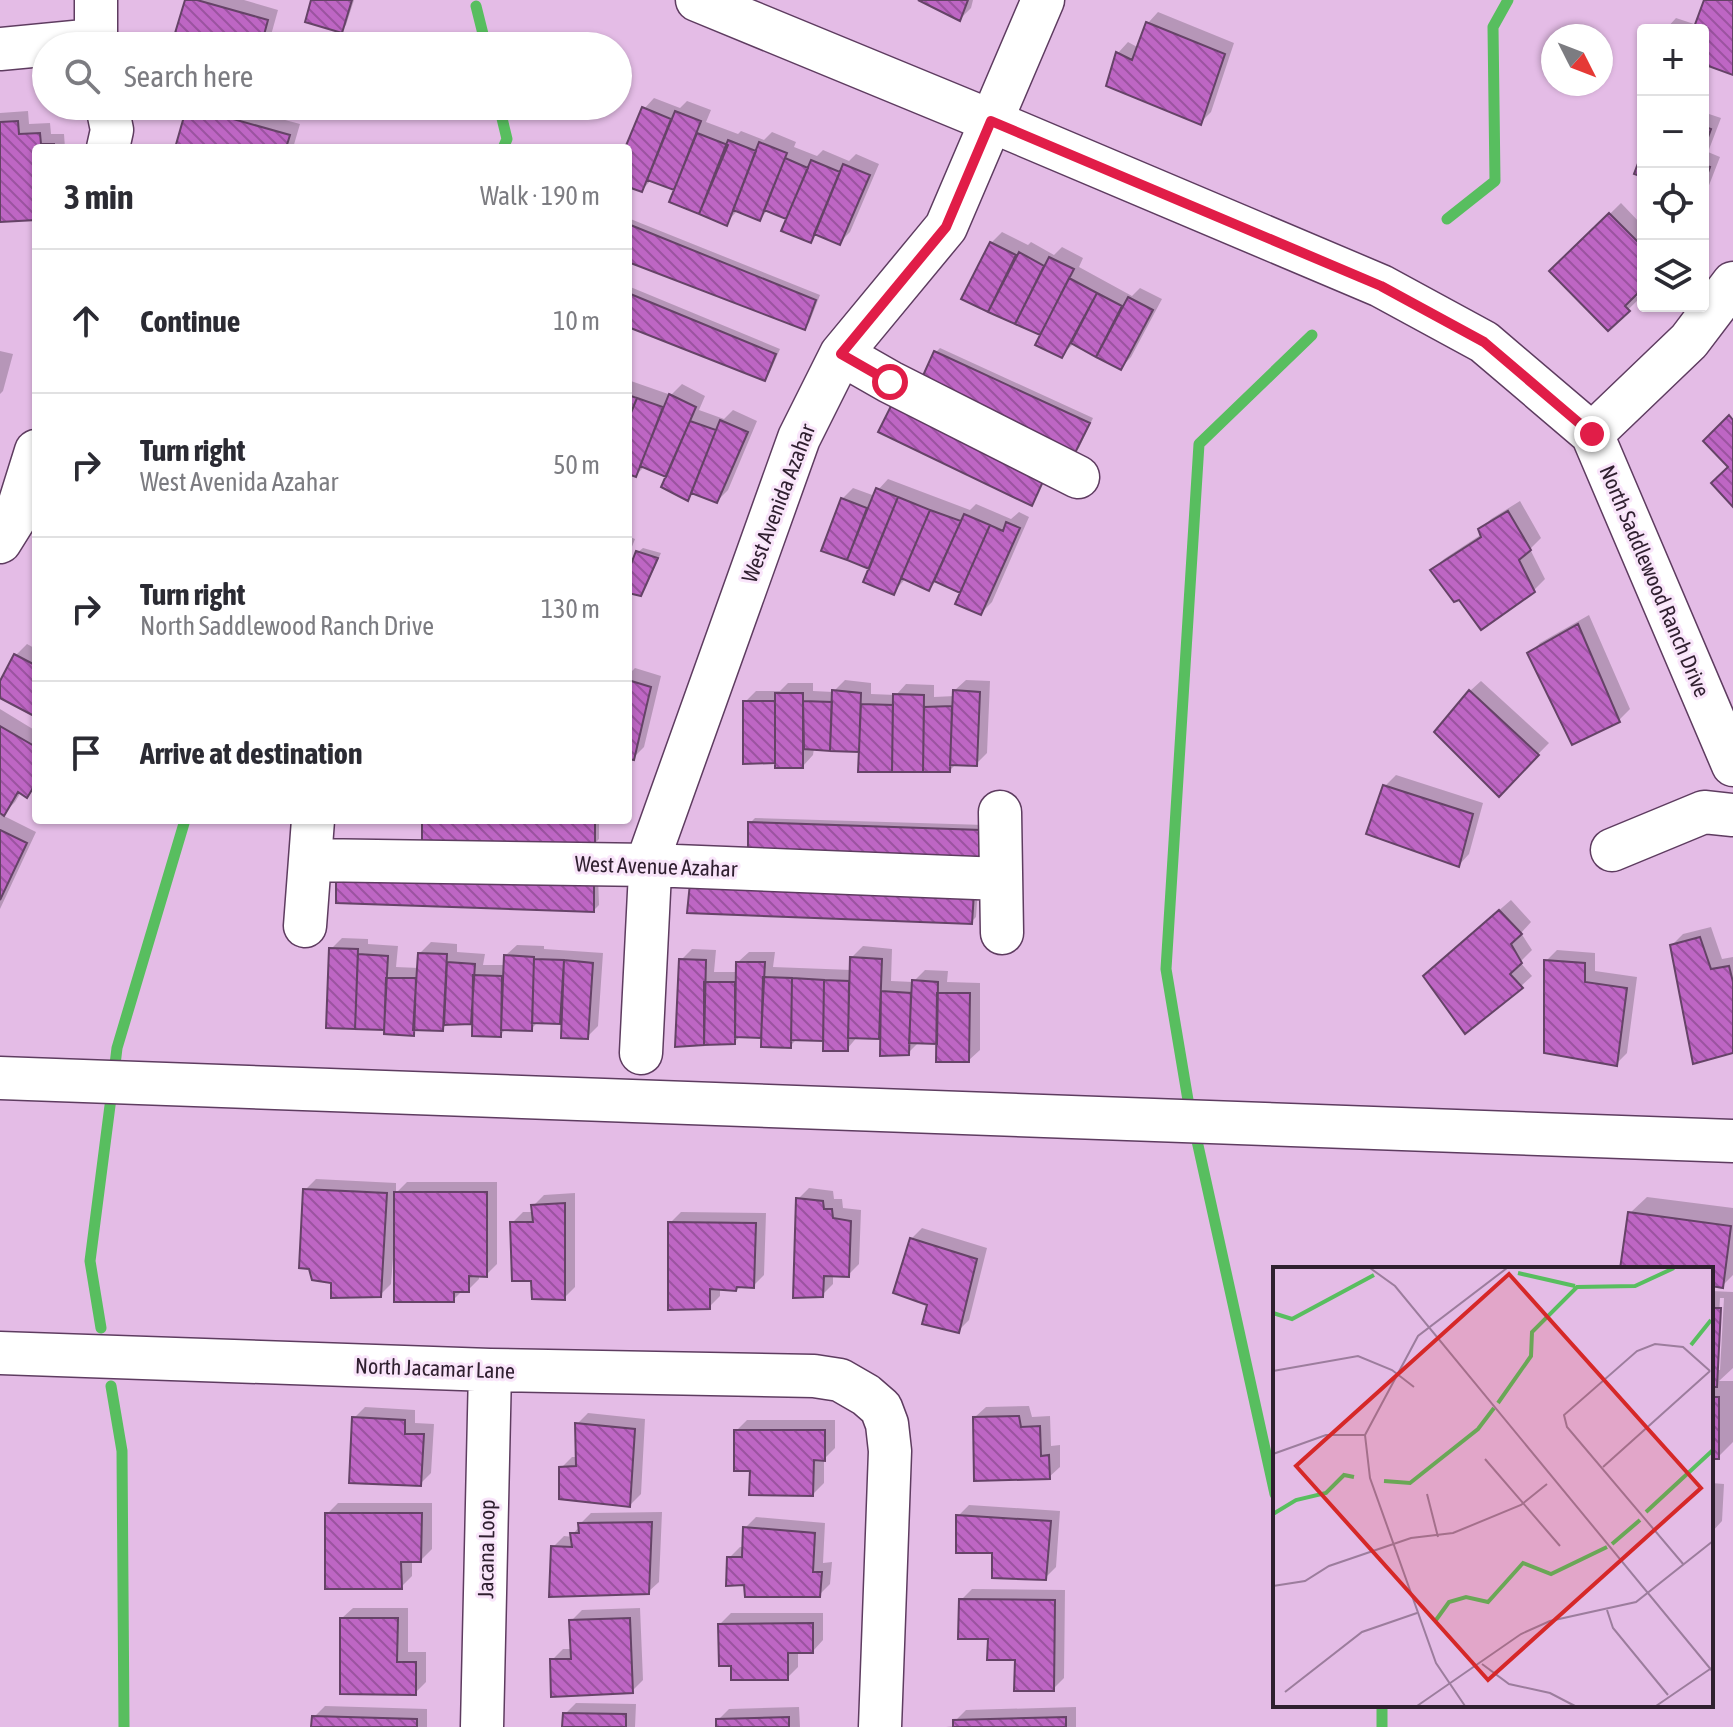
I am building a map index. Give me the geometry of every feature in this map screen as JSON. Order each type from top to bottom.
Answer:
[{"type":"street","name":"North Saddlewood Ranch Drive","points":[[697,0],[1381,286],[1484,342],[1592,434],[1733,765]]},
{"type":"street","name":"West Avenida Azahar","points":[[641,1053],[651,852],[799,438],[841,354],[946,227],[1043,0]]},
{"type":"street","points":[[0,49],[32,42]]},
{"type":"street","points":[[109,144],[112,130],[110,120]]},
{"type":"street","points":[[1592,434],[1689,341],[1733,283]]},
{"type":"street","points":[[841,354],[1078,477]]},
{"type":"street","points":[[0,542],[15,518],[32,464]]},
{"type":"street","points":[[1000,812],[1002,933]]},
{"type":"street","points":[[1612,850],[1704,812],[1733,815]]},
{"type":"street","points":[[305,926],[312,840]]},
{"type":"street","name":"West Avenue Azahar","points":[[312,840],[650,865],[1001,879]]},
{"type":"street","points":[[0,1078],[1733,1141]]},
{"type":"street","name":"North Jacamar Lane","points":[[0,1353],[490,1370],[814,1376],[840,1380],[881,1408],[887,1424],[890,1451],[880,1727]]},
{"type":"street","name":"Jacana Loop","points":[[482,1727],[490,1370]]},
{"type":"building","points":[[185,0],[197,0],[268,20],[265,32],[175,32]]},
{"type":"building","points":[[311,0],[352,0],[342,32],[305,22]]},
{"type":"building","points":[[918,0],[968,0],[960,21]]},
{"type":"building","points":[[1704,0],[1733,0],[1733,75],[1709,66],[1709,24],[1695,24]]},
{"type":"building","points":[[1146,22],[1225,54],[1201,125],[1106,86],[1116,52],[1132,60]]},
{"type":"building","points":[[642,107],[671,119],[642,192],[632,188],[632,144],[627,144]]},
{"type":"building","points":[[675,111],[701,121],[674,190],[647,180]]},
{"type":"building","points":[[183,120],[237,120],[290,135],[287,144],[176,144]]},
{"type":"building","points":[[18,121],[19,134],[40,133],[41,144],[32,144],[32,220],[0,222],[0,122]]},
{"type":"building","points":[[697,133],[728,145],[699,214],[669,202]]},
{"type":"building","points":[[728,140],[756,151],[727,226],[699,214]]},
{"type":"building","points":[[759,142],[787,153],[760,221],[733,210]]},
{"type":"building","points":[[785,158],[808,168],[786,219],[764,210]]},
{"type":"building","points":[[811,160],[840,172],[811,243],[781,231]]},
{"type":"building","points":[[843,164],[870,175],[840,245],[814,234]]},
{"type":"building","points":[[1609,213],[1637,241],[1637,294],[1625,306],[1630,311],[1608,331],[1549,271]]},
{"type":"building","points":[[632,226],[816,300],[805,330],[632,264]]},
{"type":"building","points":[[990,242],[1016,255],[988,312],[961,299]]},
{"type":"building","points":[[1019,252],[1044,266],[1015,324],[988,312]]},
{"type":"building","points":[[1049,257],[1074,269],[1040,335],[1015,324]]},
{"type":"building","points":[[1069,278],[1097,293],[1062,358],[1035,345]]},
{"type":"building","points":[[1097,293],[1122,306],[1096,357],[1071,343]]},
{"type":"building","points":[[632,295],[776,354],[765,381],[632,329]]},
{"type":"building","points":[[1128,297],[1153,310],[1121,370],[1096,357]]},
{"type":"building","points":[[934,351],[1090,423],[1074,455],[921,380]]},
{"type":"building","points":[[669,394],[696,407],[666,477],[640,466]]},
{"type":"building","points":[[637,398],[663,407],[636,477],[632,476],[632,410]]},
{"type":"building","points":[[892,404],[1045,477],[1032,506],[878,432]]},
{"type":"building","points":[[1729,415],[1733,420],[1733,507],[1711,483],[1728,467],[1703,441]]},
{"type":"building","points":[[720,420],[748,432],[717,503],[691,493]]},
{"type":"building","points":[[690,421],[716,430],[688,501],[661,487]]},
{"type":"building","points":[[876,488],[898,497],[869,569],[847,560]]},
{"type":"building","points":[[898,497],[930,510],[894,595],[863,582]]},
{"type":"building","points":[[841,498],[867,508],[847,560],[821,551]]},
{"type":"building","points":[[930,510],[961,521],[929,591],[901,578]]},
{"type":"building","points":[[1508,511],[1531,550],[1519,560],[1535,592],[1481,630],[1459,600],[1454,602],[1430,570],[1481,537],[1478,529]]},
{"type":"building","points":[[964,514],[990,525],[960,593],[934,581]]},
{"type":"building","points":[[1006,522],[1020,528],[981,615],[955,604],[990,525],[1003,531]]},
{"type":"building","points":[[636,551],[658,558],[641,596],[632,594],[632,562]]},
{"type":"building","points":[[1578,624],[1620,722],[1572,745],[1527,653]]},
{"type":"building","points":[[14,654],[32,663],[32,715],[0,698],[0,681]]},
{"type":"building","points":[[632,681],[651,687],[632,760]]},
{"type":"building","points":[[832,690],[861,693],[859,752],[830,751]]},
{"type":"building","points":[[953,690],[980,692],[977,766],[950,765]]},
{"type":"building","points":[[1469,690],[1539,755],[1499,797],[1434,732]]},
{"type":"building","points":[[775,693],[803,693],[803,768],[775,768]]},
{"type":"building","points":[[893,694],[924,695],[923,772],[892,772]]},
{"type":"building","points":[[743,701],[775,701],[775,763],[743,764]]},
{"type":"building","points":[[803,701],[832,702],[830,751],[804,749]]},
{"type":"building","points":[[861,704],[893,705],[892,772],[858,772]]},
{"type":"building","points":[[952,706],[950,772],[923,772],[924,707]]},
{"type":"building","points":[[0,726],[32,745],[32,790],[27,798],[18,792],[4,816],[0,813]]},
{"type":"building","points":[[1383,785],[1473,814],[1459,867],[1366,834]]},
{"type":"building","points":[[748,822],[981,830],[980,862],[748,851]]},
{"type":"building","points":[[422,824],[595,824],[595,846],[422,842]]},
{"type":"building","points":[[0,830],[27,843],[0,900]]},
{"type":"building","points":[[336,871],[594,879],[594,912],[336,903]]},
{"type":"building","points":[[690,883],[974,892],[972,924],[687,913]]},
{"type":"building","points":[[1499,910],[1522,934],[1511,944],[1522,963],[1510,974],[1523,988],[1465,1034],[1423,976]]},
{"type":"building","points":[[1700,937],[1711,969],[1729,966],[1733,982],[1733,1053],[1693,1064],[1670,945]]},
{"type":"building","points":[[329,948],[358,949],[355,1029],[326,1028]]},
{"type":"building","points":[[418,953],[447,954],[443,1031],[413,1030]]},
{"type":"building","points":[[358,954],[388,956],[384,1030],[355,1029]]},
{"type":"building","points":[[504,955],[534,957],[532,1031],[501,1030]]},
{"type":"building","points":[[850,957],[882,959],[879,1039],[848,1038]]},
{"type":"building","points":[[534,959],[564,960],[560,1024],[532,1023]]},
{"type":"building","points":[[679,959],[706,960],[704,1045],[675,1047]]},
{"type":"building","points":[[564,960],[593,963],[588,1039],[561,1038]]},
{"type":"building","points":[[1544,960],[1585,963],[1585,982],[1627,988],[1617,1066],[1544,1053]]},
{"type":"building","points":[[447,962],[475,964],[471,1024],[444,1025]]},
{"type":"building","points":[[736,962],[765,962],[761,1038],[735,1037]]},
{"type":"building","points":[[473,975],[502,976],[501,1037],[472,1036]]},
{"type":"building","points":[[763,977],[792,978],[791,1048],[761,1047]]},
{"type":"building","points":[[386,978],[416,978],[414,1036],[384,1034]]},
{"type":"building","points":[[792,978],[824,980],[823,1041],[791,1040]]},
{"type":"building","points":[[824,980],[849,981],[848,1051],[823,1051]]},
{"type":"building","points":[[912,980],[938,982],[937,1044],[909,1043]]},
{"type":"building","points":[[704,982],[735,982],[735,1044],[704,1045]]},
{"type":"building","points":[[881,991],[911,993],[909,1055],[880,1056]]},
{"type":"building","points":[[937,993],[970,993],[969,1062],[936,1062]]},
{"type":"building","points":[[303,1189],[387,1193],[381,1297],[331,1298],[331,1283],[312,1280],[309,1269],[299,1268]]},
{"type":"building","points":[[394,1192],[487,1192],[487,1277],[469,1276],[469,1292],[454,1292],[454,1302],[394,1302]]},
{"type":"building","points":[[796,1198],[823,1201],[824,1209],[832,1209],[833,1218],[851,1221],[849,1277],[824,1276],[823,1297],[793,1298]]},
{"type":"building","points":[[565,1203],[565,1300],[532,1299],[531,1281],[512,1281],[510,1222],[533,1222],[531,1205]]},
{"type":"building","points":[[1628,1212],[1731,1226],[1723,1288],[1713,1286],[1713,1267],[1620,1267]]},
{"type":"building","points":[[668,1222],[756,1223],[754,1288],[737,1287],[736,1291],[710,1289],[710,1309],[668,1310]]},
{"type":"building","points":[[910,1238],[977,1259],[959,1333],[922,1324],[927,1305],[893,1293]]},
{"type":"building","points":[[1713,1308],[1721,1308],[1717,1387],[1713,1387]]},
{"type":"building","points":[[1713,1397],[1719,1397],[1719,1459],[1713,1459]]},
{"type":"building","points":[[1019,1416],[1021,1427],[1040,1426],[1041,1456],[1049,1455],[1050,1479],[974,1481],[973,1417]]},
{"type":"building","points":[[352,1417],[405,1420],[405,1434],[424,1434],[421,1486],[349,1483]]},
{"type":"building","points":[[575,1423],[635,1429],[630,1507],[559,1499],[559,1467],[576,1466]]},
{"type":"building","points":[[734,1430],[825,1430],[825,1461],[814,1460],[813,1496],[749,1495],[750,1471],[734,1471]]},
{"type":"building","points":[[325,1513],[422,1513],[421,1562],[401,1562],[402,1589],[325,1589]]},
{"type":"building","points":[[956,1515],[1051,1521],[1046,1580],[992,1578],[992,1553],[956,1553]]},
{"type":"building","points":[[652,1522],[649,1594],[549,1597],[551,1546],[572,1547],[570,1533],[579,1533],[578,1523]]},
{"type":"building","points":[[743,1527],[815,1533],[813,1572],[822,1572],[820,1597],[745,1597],[744,1585],[726,1586],[727,1557],[742,1557]]},
{"type":"building","points":[[959,1599],[1055,1600],[1054,1691],[1014,1691],[1015,1660],[987,1660],[988,1639],[958,1639]]},
{"type":"building","points":[[340,1618],[398,1618],[397,1662],[416,1662],[416,1695],[340,1694]]},
{"type":"building","points":[[630,1618],[633,1693],[551,1697],[550,1659],[571,1659],[569,1620]]},
{"type":"building","points":[[813,1623],[813,1653],[788,1653],[788,1680],[731,1680],[731,1666],[719,1666],[718,1624]]},
{"type":"building","points":[[563,1713],[626,1714],[626,1727],[562,1727]]},
{"type":"building","points":[[312,1716],[417,1719],[417,1727],[311,1727]]},
{"type":"building","points":[[789,1717],[789,1727],[716,1727],[716,1719]]},
{"type":"building","points":[[1066,1717],[1066,1727],[953,1727],[953,1720]]},
{"type":"waterway","points":[[1447,219],[1495,181],[1493,27],[1508,0]]},
{"type":"waterway","points":[[476,6],[482,32]]},
{"type":"waterway","points":[[502,120],[507,139],[505,144]]},
{"type":"waterway","points":[[1273,1485],[1188,1100],[1166,969],[1199,444],[1312,335]]},
{"type":"waterway","points":[[114,1073],[117,1048],[184,824]]},
{"type":"waterway","points":[[101,1328],[90,1261],[112,1090]]},
{"type":"waterway","points":[[111,1386],[122,1451],[124,1727]]},
{"type":"waterway","points":[[1382,1707],[1382,1727]]},
{"type":"route","points":[[890,382],[841,354],[946,227],[991,121],[1381,286],[1484,342],[1592,434]]}]
